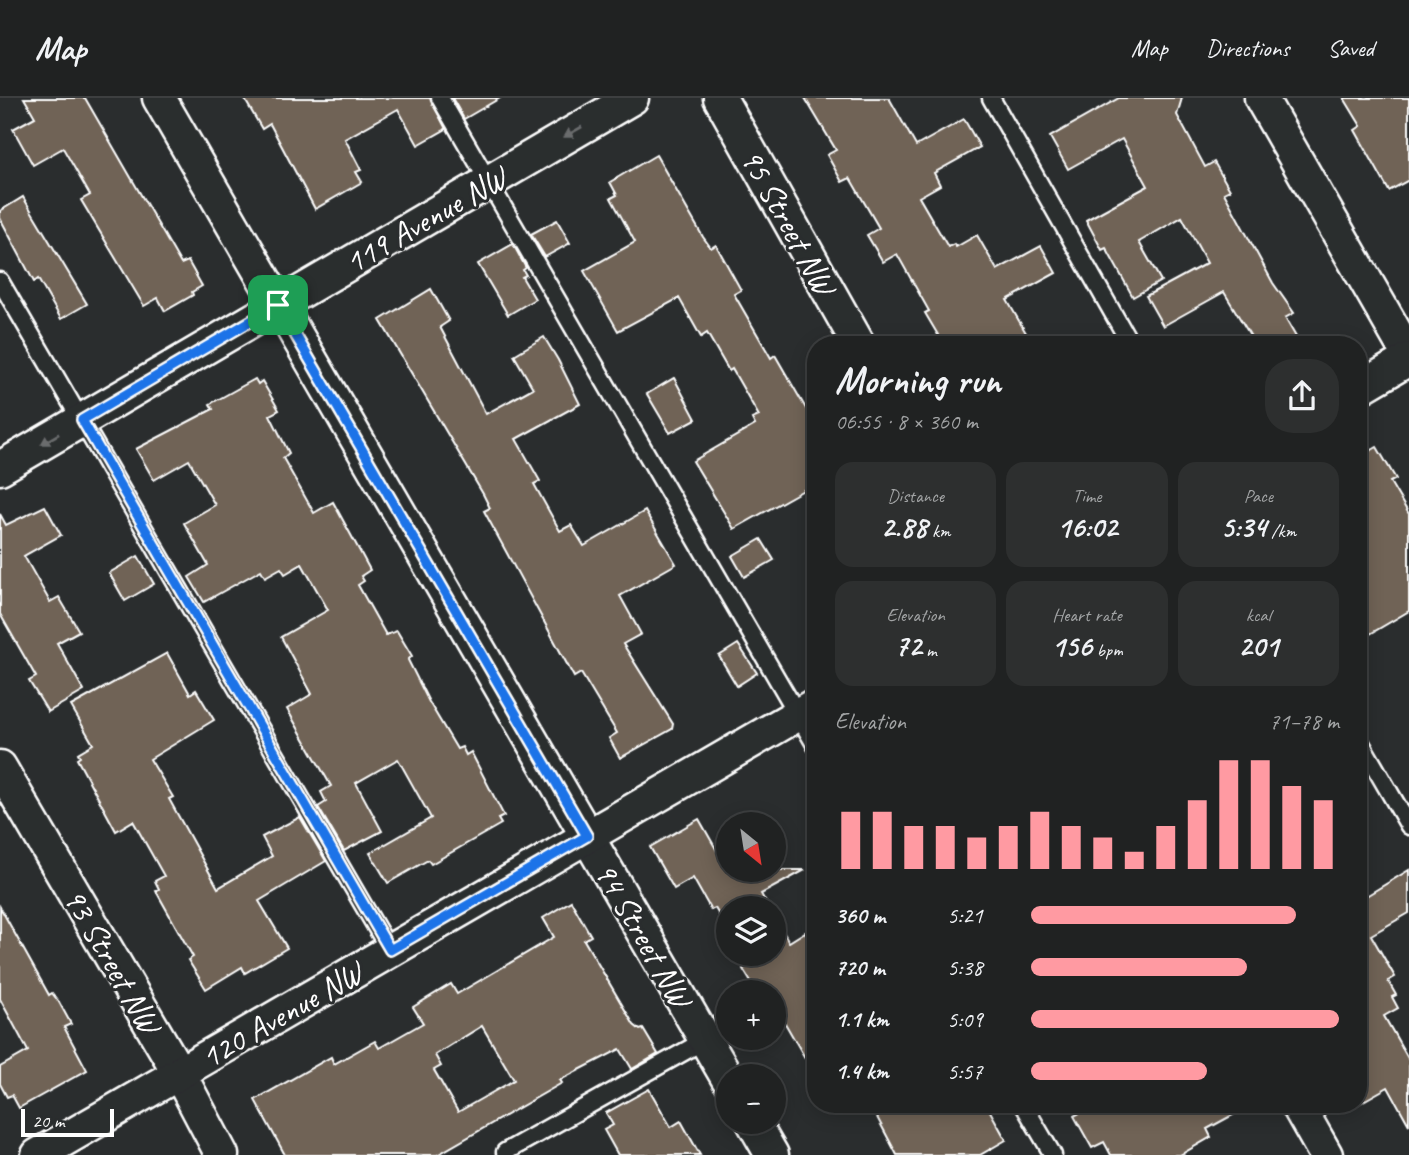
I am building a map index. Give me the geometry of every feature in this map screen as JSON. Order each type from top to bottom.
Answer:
[{"type":"street","name":"94 Street NW","points":[[159,98],[719,1064]]},
{"type":"street","name":"119 Avenue NW","points":[[0,468],[632,98]]},
{"type":"street","name":"95 Street NW","points":[[720,98],[854,336]]},
{"type":"street","points":[[1261,98],[1409,358],[1367,384]]},
{"type":"street","name":"120 Avenue NW","points":[[38,1155],[806,709]]},
{"type":"street","name":"93 Street NW","points":[[0,767],[179,1073],[222,1155]]},
{"type":"street","points":[[1302,1113],[1326,1155]]},
{"type":"street","points":[[760,1134],[772,1155]]},
{"type":"lane","points":[[440,98],[488,183],[806,709]]},
{"type":"lane","points":[[990,98],[1126,336]]},
{"type":"lane","points":[[0,281],[390,950]]},
{"type":"lane","points":[[1367,754],[1409,826]]},
{"type":"lane","points":[[504,1154],[705,1040]]},
{"type":"lane","points":[[1028,1113],[1053,1155]]},
{"type":"building","points":[[24,98],[85,98],[181,264],[188,261],[202,286],[192,292],[193,295],[165,311],[158,298],[144,306],[81,200],[90,195],[63,148],[33,165],[13,129],[35,117]]},
{"type":"building","points":[[244,98],[430,98],[446,129],[418,145],[398,109],[345,139],[361,170],[356,172],[362,182],[315,209],[270,124],[262,129]]},
{"type":"building","points":[[452,98],[500,98],[464,119]]},
{"type":"building","points":[[805,98],[889,98],[916,146],[964,119],[980,147],[934,173],[940,185],[919,197],[948,247],[954,244],[956,247],[977,235],[997,270],[1041,246],[1056,273],[1007,300],[1028,336],[939,336],[925,313],[929,311],[897,254],[883,262],[867,235],[879,228],[850,178],[842,182],[827,155],[836,150]]},
{"type":"building","points":[[1119,98],[1182,98],[1177,115],[1205,167],[1214,162],[1230,190],[1224,193],[1273,283],[1294,313],[1285,318],[1295,336],[1251,336],[1224,292],[1163,326],[1146,296],[1207,263],[1182,217],[1139,242],[1161,281],[1133,297],[1106,248],[1102,250],[1086,220],[1148,186],[1122,139],[1068,169],[1050,137]]},
{"type":"building","points":[[1344,98],[1409,98],[1409,180],[1389,191],[1355,130],[1361,126]]},
{"type":"building","points":[[656,155],[703,237],[711,248],[716,245],[741,290],[734,294],[771,358],[775,355],[807,410],[807,488],[734,529],[693,461],[755,425],[752,419],[759,416],[732,369],[729,371],[707,333],[701,337],[679,298],[618,331],[584,271],[635,242],[611,198],[617,195],[610,182]]},
{"type":"building","points":[[23,197],[87,304],[61,319],[38,279],[34,282],[0,218],[0,211]]},
{"type":"building","points":[[557,220],[570,243],[545,257],[531,234]]},
{"type":"building","points":[[513,244],[526,268],[523,270],[526,275],[522,277],[535,299],[508,315],[478,264]]},
{"type":"building","points":[[431,289],[449,321],[440,327],[486,414],[533,388],[514,355],[544,337],[558,360],[580,404],[516,439],[540,481],[534,484],[560,531],[571,525],[584,546],[645,511],[676,564],[620,596],[641,634],[623,644],[673,724],[672,729],[620,758],[609,738],[617,733],[581,673],[574,677],[484,511],[490,508],[483,494],[380,320]]},
{"type":"building","points":[[674,378],[696,419],[670,433],[647,394]]},
{"type":"building","points":[[255,379],[258,384],[262,381],[279,410],[270,415],[289,453],[283,458],[314,513],[333,502],[370,570],[361,576],[364,581],[358,585],[386,635],[397,631],[412,656],[408,660],[429,702],[457,749],[462,747],[466,755],[471,752],[504,816],[498,819],[501,824],[431,864],[428,860],[388,883],[370,853],[431,818],[398,759],[356,783],[382,831],[344,851],[318,807],[326,802],[321,792],[331,786],[287,709],[312,694],[281,637],[328,610],[302,564],[285,574],[281,568],[265,577],[261,570],[204,602],[189,577],[208,565],[184,523],[215,505],[189,460],[154,480],[136,449],[213,409],[210,404]]},
{"type":"building","points":[[1377,447],[1396,479],[1390,482],[1409,514],[1409,611],[1367,636],[1367,453]]},
{"type":"building","points":[[45,506],[61,535],[24,556],[50,602],[59,597],[79,631],[57,643],[84,691],[48,712],[29,681],[36,677],[0,614],[0,514],[6,525]]},
{"type":"building","points":[[761,539],[774,560],[744,577],[732,556]]},
{"type":"building","points":[[138,556],[154,584],[125,601],[109,573]]},
{"type":"building","points":[[738,644],[757,673],[737,686],[719,656]]},
{"type":"building","points":[[167,653],[190,694],[196,690],[214,720],[150,759],[173,797],[169,799],[218,888],[272,856],[262,837],[300,817],[326,861],[259,901],[287,948],[245,973],[242,967],[206,989],[188,960],[193,957],[156,891],[159,889],[155,881],[164,876],[133,821],[116,831],[77,759],[80,757],[78,753],[93,744],[71,706]]},
{"type":"building","points":[[699,819],[716,849],[716,882],[783,882],[761,894],[762,896],[716,896],[716,910],[711,910],[693,878],[674,889],[650,847]]},
{"type":"building","points":[[786,870],[805,870],[786,880]]},
{"type":"building","points":[[1409,870],[1409,913],[1371,935],[1395,977],[1388,981],[1396,995],[1392,997],[1398,1008],[1384,1016],[1409,1060],[1409,1125],[1388,1087],[1367,1099],[1367,896]]},
{"type":"building","points":[[571,901],[591,936],[584,940],[634,1025],[640,1030],[643,1029],[658,1054],[632,1069],[620,1049],[560,1080],[562,1083],[437,1155],[285,1155],[255,1100],[331,1057],[334,1064],[375,1041],[379,1048],[423,1023],[413,1007],[451,984],[457,994],[554,937],[543,918]],"holes":[[[482,1026],[514,1080],[458,1112],[434,1070],[441,1066],[435,1055]]]},
{"type":"building","points":[[0,907],[49,995],[52,993],[59,1002],[71,1024],[64,1027],[87,1070],[19,1108],[12,1095],[7,1097],[0,1084],[0,1067],[28,1051],[0,999]]},
{"type":"building","points":[[805,932],[807,1061],[786,1025],[786,980],[750,980],[743,969],[748,966],[786,966],[786,937],[789,942]]},
{"type":"building","points":[[649,1089],[671,1127],[681,1121],[700,1155],[618,1155],[604,1130],[613,1125],[606,1113]]},
{"type":"building","points":[[875,1113],[991,1113],[1006,1140],[980,1155],[897,1155]]},
{"type":"building","points":[[1080,1113],[1236,1113],[1207,1129],[1211,1137],[1180,1155],[1111,1155],[1104,1142],[1092,1148],[1074,1116]]},
{"type":"route","points":[[278,305],[587,836],[390,950],[82,420],[278,305]]}]
